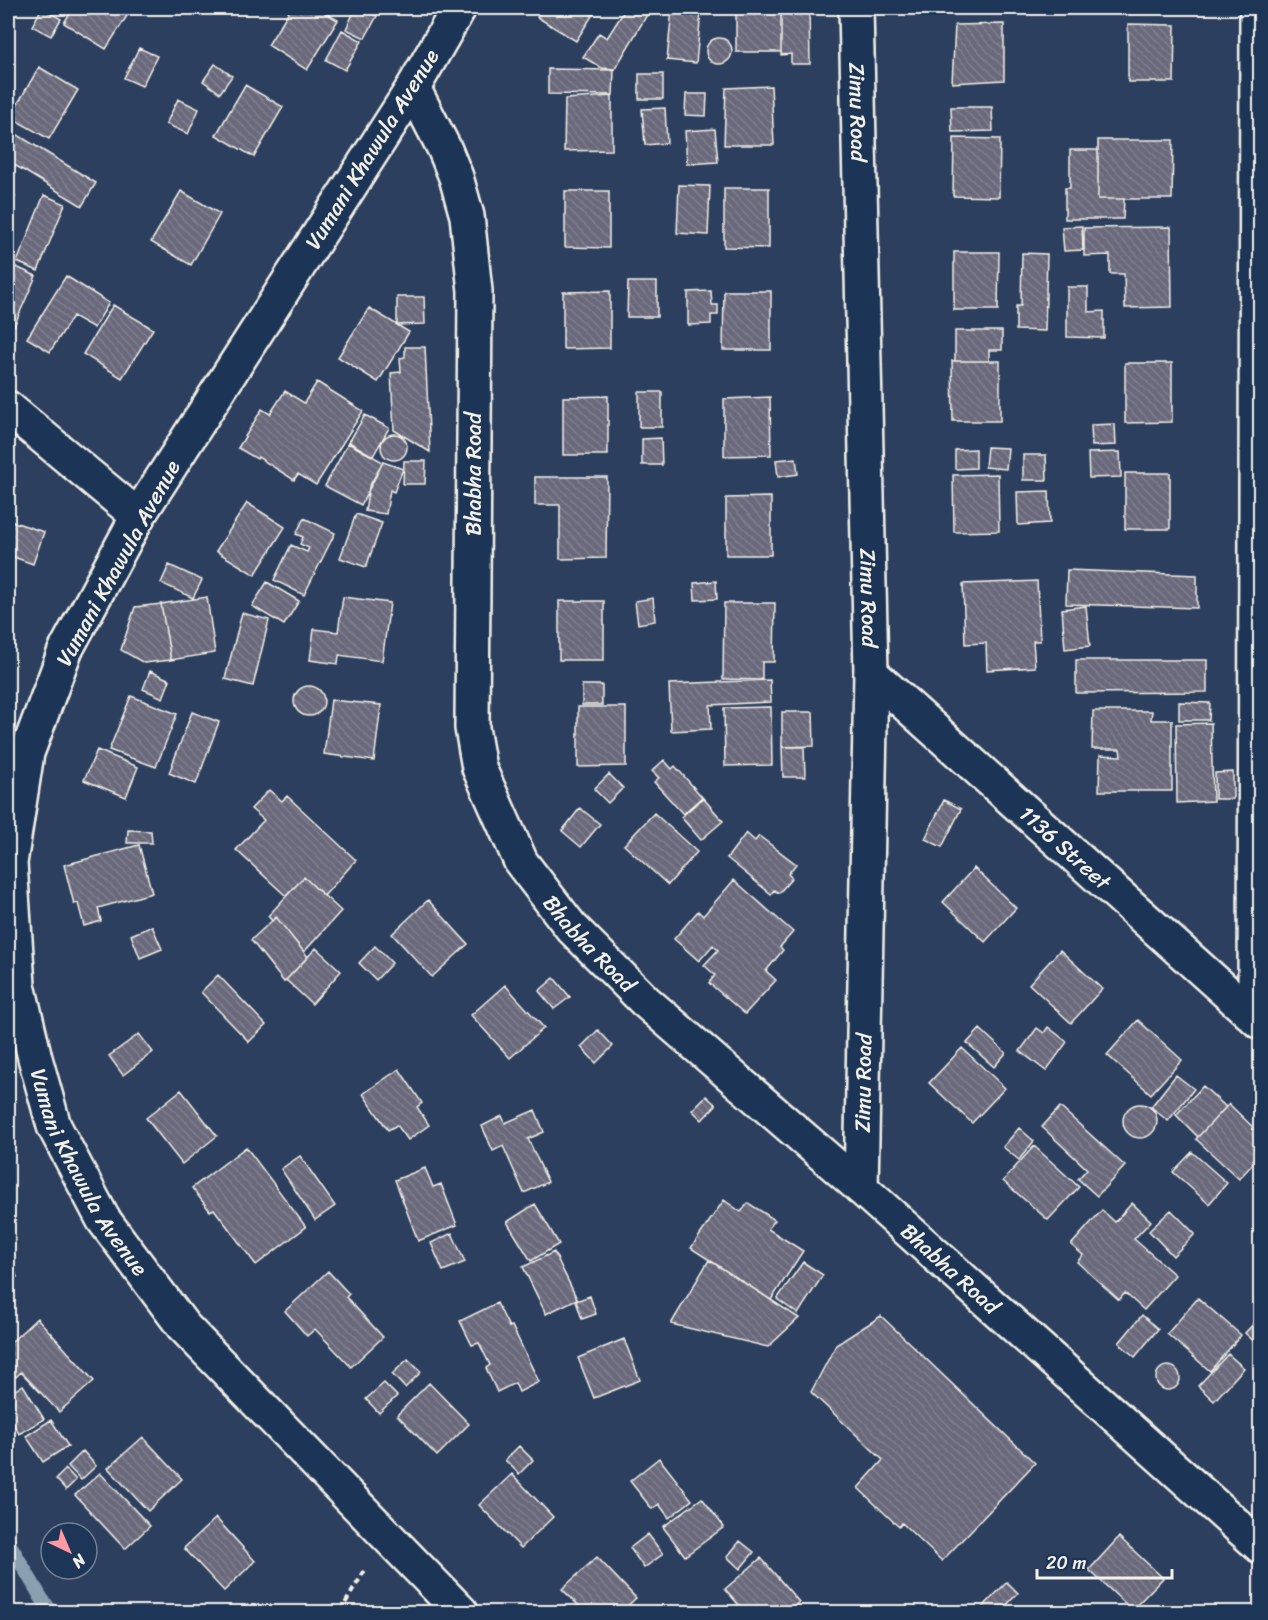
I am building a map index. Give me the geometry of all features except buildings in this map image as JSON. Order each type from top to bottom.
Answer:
[{"type":"street","name":"Vumani Khawula Avenue","points":[[459,8],[413,88],[138,516],[64,651],[27,753],[10,863],[18,986],[35,1058],[54,1126],[103,1219],[183,1326],[461,1612]]},
{"type":"street","name":"Zimu Road","points":[[856,8],[871,673],[861,1188]]},
{"type":"street","points":[[1257,8],[1258,1020]]},
{"type":"street","name":"Bhabha Road","points":[[413,88],[445,150],[456,177],[467,216],[475,291],[472,728],[479,768],[487,790],[521,862],[571,927],[645,1001],[861,1188],[1260,1546]]},
{"type":"street","points":[[8,408],[138,516]]},
{"type":"street","name":"1136 Street","points":[[871,673],[1258,1020]]},
{"type":"path","points":[[340,1612],[369,1563],[388,1538]]},
{"type":"waterway","points":[[8,1541],[52,1612]]}]
